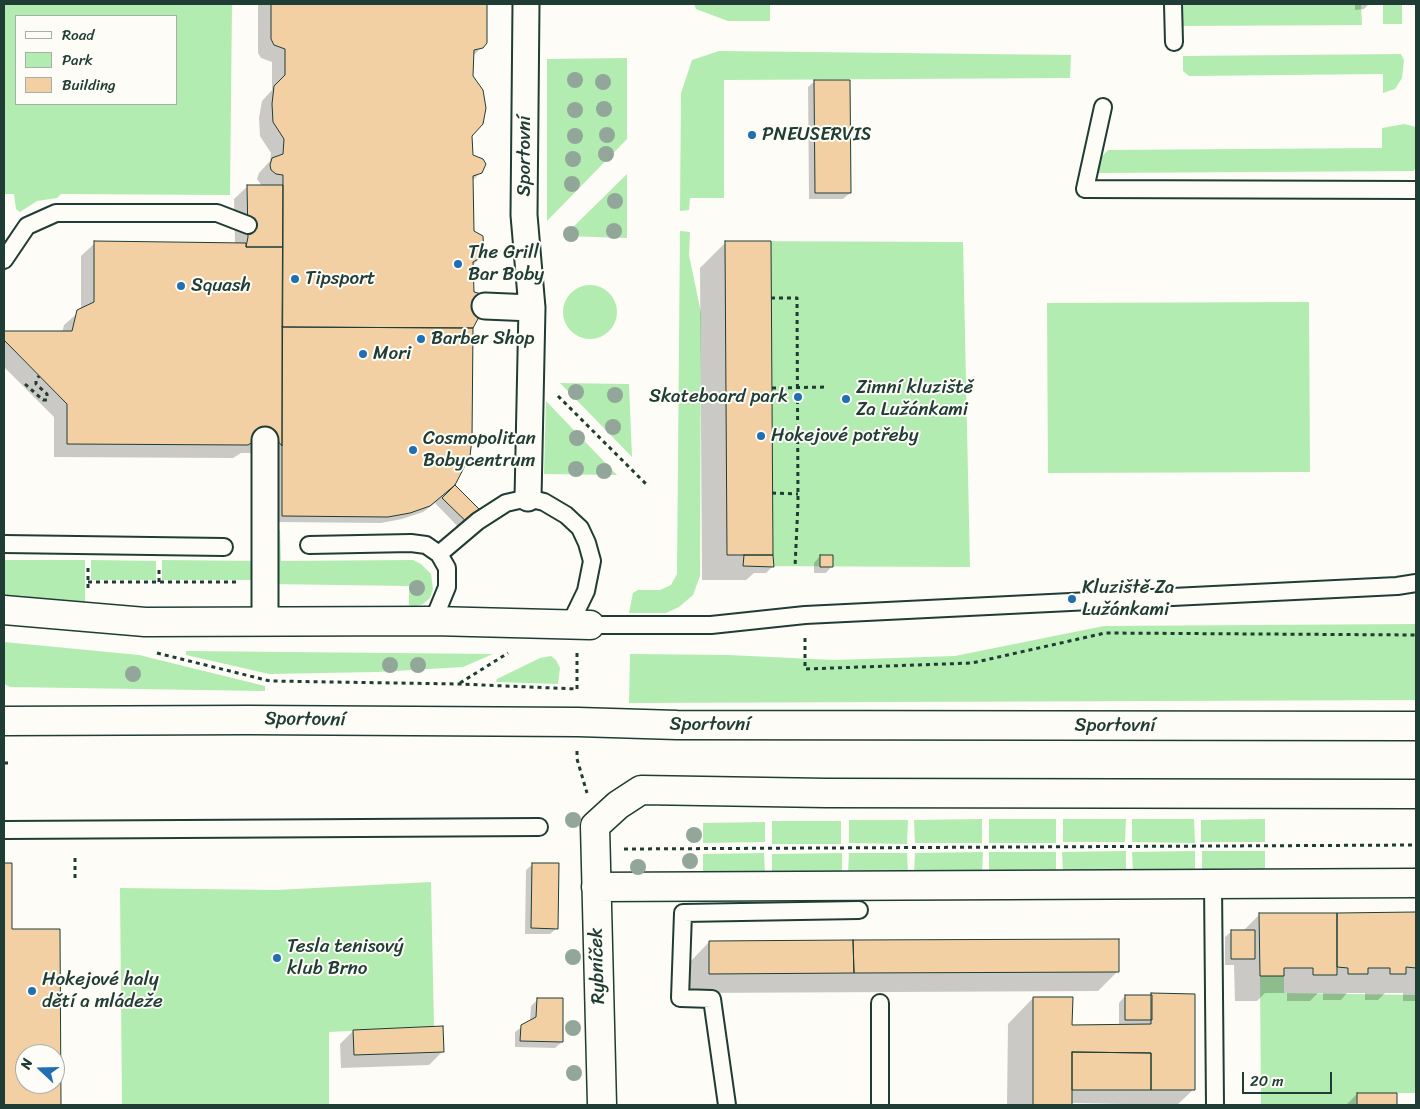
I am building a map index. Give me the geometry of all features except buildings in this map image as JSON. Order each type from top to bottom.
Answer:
[{"type":"street","name":"Sportovní","points":[[526,4],[524,215],[532,308],[528,498]]},
{"type":"street","points":[[485,306],[532,308]]},
{"type":"street","points":[[265,440],[265,622]]},
{"type":"street","points":[[4,610],[146,622],[433,621],[580,624]]},
{"type":"street","name":"Sportovní","points":[[4,721],[248,720],[578,722],[687,725],[1416,726]]},
{"type":"street","points":[[595,838],[618,805],[641,790],[836,793],[1416,794]]},
{"type":"street","name":"Rybníček","points":[[595,838],[602,1105]]},
{"type":"street","points":[[596,887],[1416,883]]},
{"type":"lane","points":[[1173,4],[1174,42]]},
{"type":"lane","points":[[1103,107],[1085,189],[1416,190]]},
{"type":"lane","points":[[4,260],[28,226],[56,213],[217,213],[248,225]]},
{"type":"lane","points":[[439,554],[490,511],[506,503],[528,498],[544,502],[566,515],[580,528],[588,543],[592,561],[580,624],[710,625],[805,615],[1397,586],[1416,583]]},
{"type":"lane","points":[[309,545],[411,543],[426,545],[439,554],[447,568],[448,587],[433,621]]},
{"type":"lane","points":[[4,544],[224,546]]},
{"type":"lane","points":[[4,830],[539,827]]},
{"type":"lane","points":[[1214,884],[1215,1105]]},
{"type":"lane","points":[[727,1105],[712,999],[680,998],[683,913],[859,910]]},
{"type":"lane","points":[[880,1003],[880,1105]]},
{"type":"path","points":[[771,298],[797,298],[798,494],[795,567]]},
{"type":"path","points":[[530,369],[647,486]]},
{"type":"path","points":[[25,384],[43,400],[47,400],[47,394],[36,384],[39,376]]},
{"type":"path","points":[[772,388],[828,387]]},
{"type":"path","points":[[772,493],[798,494]]},
{"type":"path","points":[[88,546],[88,617]]},
{"type":"path","points":[[88,582],[265,582]]},
{"type":"path","points":[[805,615],[804,669],[972,663],[1105,633],[1416,635]]},
{"type":"path","points":[[577,759],[577,644],[580,624]]},
{"type":"path","points":[[460,684],[513,649]]},
{"type":"path","points":[[151,652],[270,681],[460,684],[577,689]]},
{"type":"path","points":[[595,838],[1416,844]]},
{"type":"green space","points":[[4,4],[232,4],[230,195],[61,194],[57,198],[37,201],[20,212],[16,209],[14,194],[4,194]]},
{"type":"green space","points":[[694,4],[770,4],[770,21],[728,21],[696,9]]},
{"type":"green space","points":[[1182,4],[1361,4],[1362,25],[1183,26]]},
{"type":"green space","points":[[1383,4],[1402,4],[1402,24],[1383,24]]},
{"type":"green space","points":[[719,51],[1071,55],[1070,78],[724,80],[724,198],[690,198],[689,210],[680,211],[681,93],[692,60]]},
{"type":"green space","points":[[1401,54],[1404,60],[1402,78],[1395,89],[1383,93],[1383,74],[1189,76],[1183,71],[1183,56]]},
{"type":"green space","points":[[627,58],[627,139],[547,221],[547,59]]},
{"type":"green space","points":[[1404,124],[1416,127],[1416,169],[1413,171],[1096,173],[1097,162],[1108,150],[1382,148],[1382,128]]},
{"type":"green space","points":[[627,174],[627,238],[564,236]]},
{"type":"green space","points":[[680,231],[690,232],[689,255],[701,313],[700,576],[693,595],[679,607],[666,613],[629,613],[633,593],[638,590],[660,590],[671,585],[677,574]]},
{"type":"green space","name":"Zimní kluziště Za Lužánkami","points":[[725,241],[963,242],[970,567],[743,566],[744,555],[727,555]]},
{"type":"green space","points":[[590,285],[600,287],[609,293],[615,302],[617,312],[615,322],[609,331],[600,337],[590,339],[580,337],[571,331],[565,322],[563,312],[565,302],[571,293],[580,287]]},
{"type":"green space","points":[[1309,302],[1310,472],[1048,473],[1047,303]]},
{"type":"green space","points":[[560,383],[629,384],[632,457]]},
{"type":"green space","points":[[546,401],[617,475],[544,474]]},
{"type":"green space","points":[[269,530],[280,530],[281,561],[413,560],[421,564],[431,574],[433,589],[430,598],[423,604],[415,607],[409,605],[409,586],[269,584]]},
{"type":"green space","points":[[4,560],[85,560],[85,603],[4,596]]},
{"type":"green space","points":[[91,560],[156,561],[156,580],[91,580]]},
{"type":"green space","points":[[162,560],[260,561],[261,580],[162,580]]},
{"type":"green space","points":[[1416,624],[1416,700],[629,703],[630,654],[728,655],[834,660],[955,656],[1104,626]]},
{"type":"green space","points":[[4,642],[139,655],[265,686],[265,691],[10,687],[4,684]]},
{"type":"green space","points":[[186,651],[493,654],[463,667],[377,672],[269,674],[186,655]]},
{"type":"green space","points":[[551,656],[556,660],[560,668],[558,684],[496,682],[497,679],[540,658]]},
{"type":"green space","points":[[982,819],[982,843],[915,843],[914,820]]},
{"type":"green space","points":[[989,819],[1056,819],[1056,843],[989,843]]},
{"type":"green space","points":[[1063,819],[1126,819],[1125,842],[1063,842]]},
{"type":"green space","points":[[1132,819],[1194,819],[1195,843],[1132,842]]},
{"type":"green space","points":[[1265,819],[1265,842],[1201,842],[1201,820]]},
{"type":"green space","points":[[849,820],[908,820],[907,844],[849,843]]},
{"type":"green space","points":[[772,821],[841,821],[841,844],[772,844]]},
{"type":"green space","points":[[765,822],[765,842],[703,843],[703,823]]},
{"type":"green space","points":[[1126,851],[1126,872],[1063,872],[1062,852]]},
{"type":"green space","points":[[1195,851],[1195,871],[1133,872],[1132,852]]},
{"type":"green space","points":[[1202,851],[1265,851],[1265,871],[1202,872]]},
{"type":"green space","points":[[983,852],[982,872],[914,873],[915,853]]},
{"type":"green space","points":[[989,852],[1056,852],[1056,872],[989,873]]},
{"type":"green space","points":[[764,853],[765,873],[703,873],[703,854]]},
{"type":"green space","points":[[842,853],[842,873],[772,873],[772,854]]},
{"type":"green space","points":[[849,853],[907,853],[908,872],[848,873]]},
{"type":"green space","name":"Tesla tenisový klub Brno","points":[[431,882],[434,1027],[329,1032],[329,1105],[122,1105],[120,888],[276,890]]},
{"type":"green space","points":[[1260,976],[1284,976],[1284,993],[1416,995],[1416,1093],[1357,1093],[1356,1105],[1261,1105]]},
{"type":"place","name":"PNEUSERVIS","points":[[752,135]]},
{"type":"place","name":"The Grill Bar Boby","points":[[458,264]]},
{"type":"place","name":"Tipsport","points":[[295,279]]},
{"type":"place","name":"Squash","points":[[181,286]]},
{"type":"place","name":"Barber Shop","points":[[421,339]]},
{"type":"place","name":"Mori","points":[[363,354]]},
{"type":"place","name":"Skateboard park","points":[[798,397]]},
{"type":"place","name":"Zimní kluziště Za Lužánkami","points":[[846,399]]},
{"type":"place","name":"Hokejové potřeby","points":[[761,436]]},
{"type":"place","name":"Cosmopolitan Bobycentrum","points":[[413,450]]},
{"type":"place","name":"Kluziště Za Lužánkami","points":[[1072,599]]},
{"type":"place","name":"Tesla tenisový klub Brno","points":[[277,958]]},
{"type":"place","name":"Hokejové haly dětí a mládeže","points":[[32,991]]}]
